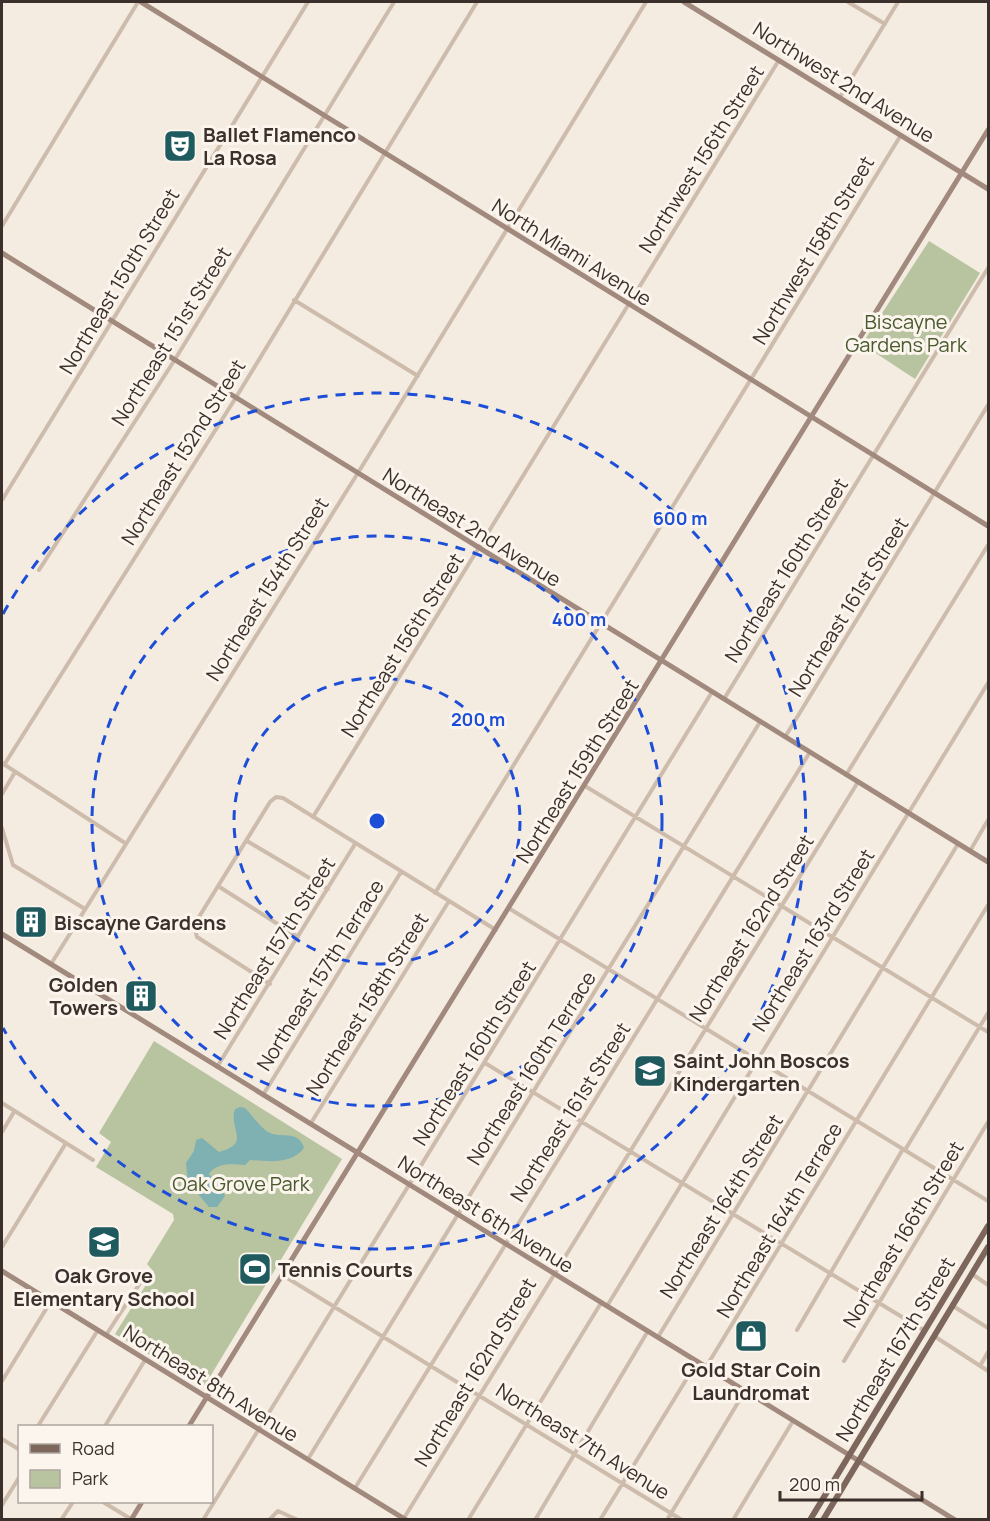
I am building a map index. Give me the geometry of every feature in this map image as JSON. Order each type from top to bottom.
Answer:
[{"type":"main road","name":"Northeast 167th Street","points":[[810,1520],[988,1226]]},
{"type":"main road","name":"Northeast 167th Street","points":[[823,1520],[988,1247]]},
{"type":"main road","points":[[934,1317],[932,1330],[934,1336]]},
{"type":"main road","points":[[925,1331],[928,1338],[926,1350]]},
{"type":"street","name":"North Miami Avenue","points":[[139,2],[988,526]]},
{"type":"street","points":[[2,226],[139,2]]},
{"type":"street","name":"Northeast 150th Street","points":[[2,500],[308,2]]},
{"type":"street","name":"Northeast 151st Street","points":[[39,570],[174,361],[394,2]]},
{"type":"street","name":"Northeast 152nd Street","points":[[3,764],[235,399],[477,2]]},
{"type":"street","name":"Northeast 154th Street","points":[[51,964],[418,376],[646,2]]},
{"type":"street","name":"Northwest 2nd Avenue","points":[[684,2],[988,189]]},
{"type":"street","points":[[848,2],[885,24]]},
{"type":"street","points":[[840,97],[898,2]]},
{"type":"street","name":"Northwest 156th Street","points":[[629,304],[779,60]]},
{"type":"street","name":"Northeast 159th Street","points":[[190,1425],[284,1276],[988,130]]},
{"type":"street","name":"Northwest 158th Street","points":[[751,380],[901,135]]},
{"type":"street","name":"Northeast 2nd Avenue","points":[[2,253],[988,862]]},
{"type":"street","name":"Northeast 160th Street","points":[[724,700],[988,268]]},
{"type":"street","points":[[294,300],[418,376]]},
{"type":"street","name":"Northeast 156th Street","points":[[313,817],[629,304]]},
{"type":"street","name":"Northeast 158th Street","points":[[435,893],[751,380]]},
{"type":"street","name":"Northeast 161st Street","points":[[785,737],[988,405]]},
{"type":"street","points":[[846,775],[988,545]]},
{"type":"street","name":"Northeast 163rd Street","points":[[468,1520],[526,1425],[683,1182],[988,683]]},
{"type":"street","name":"Northeast 160th Street","points":[[203,1520],[712,692]]},
{"type":"street","name":"Northeast 160th Terrace","points":[[308,1459],[760,722]]},
{"type":"street","name":"Northeast 161st Street","points":[[355,1488],[810,752]]},
{"type":"street","points":[[3,764],[125,843]]},
{"type":"street","points":[[2,794],[15,772]]},
{"type":"street","name":"Northeast 162nd Street","points":[[405,1519],[478,1395],[858,782]]},
{"type":"street","points":[[585,786],[988,1032]]},
{"type":"street","points":[[270,984],[197,938],[194,924],[270,802],[276,797],[313,817],[496,930]]},
{"type":"street","points":[[970,851],[988,820]]},
{"type":"street","points":[[2,828],[14,865],[85,909]]},
{"type":"street","points":[[247,841],[328,889]]},
{"type":"street","name":"Northeast 157th Street","points":[[217,1068],[355,843]]},
{"type":"street","name":"Northeast 164th Street","points":[[658,1337],[958,844]]},
{"type":"street","name":"Northeast 157th Terrace","points":[[263,1095],[402,872]]},
{"type":"street","points":[[218,886],[298,937]]},
{"type":"street","name":"Northeast 158th Street","points":[[310,1124],[449,901]]},
{"type":"street","name":"Northeast 164th Terrace","points":[[706,1367],[988,905]]},
{"type":"street","points":[[510,909],[988,1201]]},
{"type":"street","name":"Northeast 6th Avenue","points":[[2,934],[955,1520]]},
{"type":"street","points":[[797,1330],[988,1013]]},
{"type":"street","points":[[486,1063],[925,1331]]},
{"type":"street","points":[[2,1103],[93,1160]]},
{"type":"street","points":[[2,1132],[14,1112]]},
{"type":"street","name":"Northeast 166th Street","points":[[843,1361],[988,1122]]},
{"type":"street","points":[[2,1247],[66,1143]]},
{"type":"street","name":"Northeast 8th Avenue","points":[[2,1271],[405,1519]]},
{"type":"street","points":[[106,1335],[148,1271]]},
{"type":"street","points":[[972,1274],[988,1285]]},
{"type":"street","name":"Northeast 7th Avenue","points":[[284,1276],[682,1520]]},
{"type":"street","points":[[2,1380],[51,1301]]},
{"type":"street","points":[[953,1306],[988,1328]]},
{"type":"street","points":[[39,1425],[98,1330]]},
{"type":"street","points":[[534,1520],[648,1331]]},
{"type":"street","points":[[934,1336],[988,1371]]},
{"type":"street","points":[[980,1366],[988,1353]]},
{"type":"street","points":[[106,1425],[145,1360]]},
{"type":"street","points":[[600,1520],[697,1361]]},
{"type":"street","points":[[667,1520],[745,1391]]},
{"type":"street","points":[[733,1520],[793,1420]]},
{"type":"street","points":[[2,1439],[18,1449]]},
{"type":"street","points":[[2,1505],[18,1479]]},
{"type":"street","points":[[62,1520],[72,1503]]},
{"type":"street","points":[[105,1503],[131,1519],[141,1503]]},
{"type":"street","points":[[269,1520],[278,1511],[298,1520]]},
{"type":"green space","name":"Biscayne Gardens Park","points":[[929,241],[980,273],[915,379],[862,344]]},
{"type":"green space","name":"Oak Grove Park","points":[[154,1041],[342,1159],[205,1385],[201,1386],[115,1334],[154,1272],[147,1264],[174,1220],[173,1214],[96,1167],[111,1142],[99,1133]]},
{"type":"water","points":[[245,1108],[268,1132],[298,1138],[304,1148],[286,1160],[250,1160],[245,1165],[216,1167],[209,1174],[225,1196],[217,1207],[209,1207],[188,1182],[186,1163],[194,1151],[196,1140],[202,1138],[219,1152],[234,1145],[237,1140],[234,1123],[235,1109]]},
{"type":"place","name":"Ballet Flamenco La Rosa","points":[[180,146]]},
{"type":"place","name":"Biscayne Gardens","points":[[31,922]]},
{"type":"place","name":"Golden Towers","points":[[141,996]]},
{"type":"place","name":"Saint John Boscos Kindergarten","points":[[650,1071]]},
{"type":"place","name":"Oak Grove Elementary School","points":[[104,1242]]},
{"type":"place","name":"Tennis Courts","points":[[255,1269]]},
{"type":"place","name":"Gold Star Coin Laundromat","points":[[751,1336]]}]
